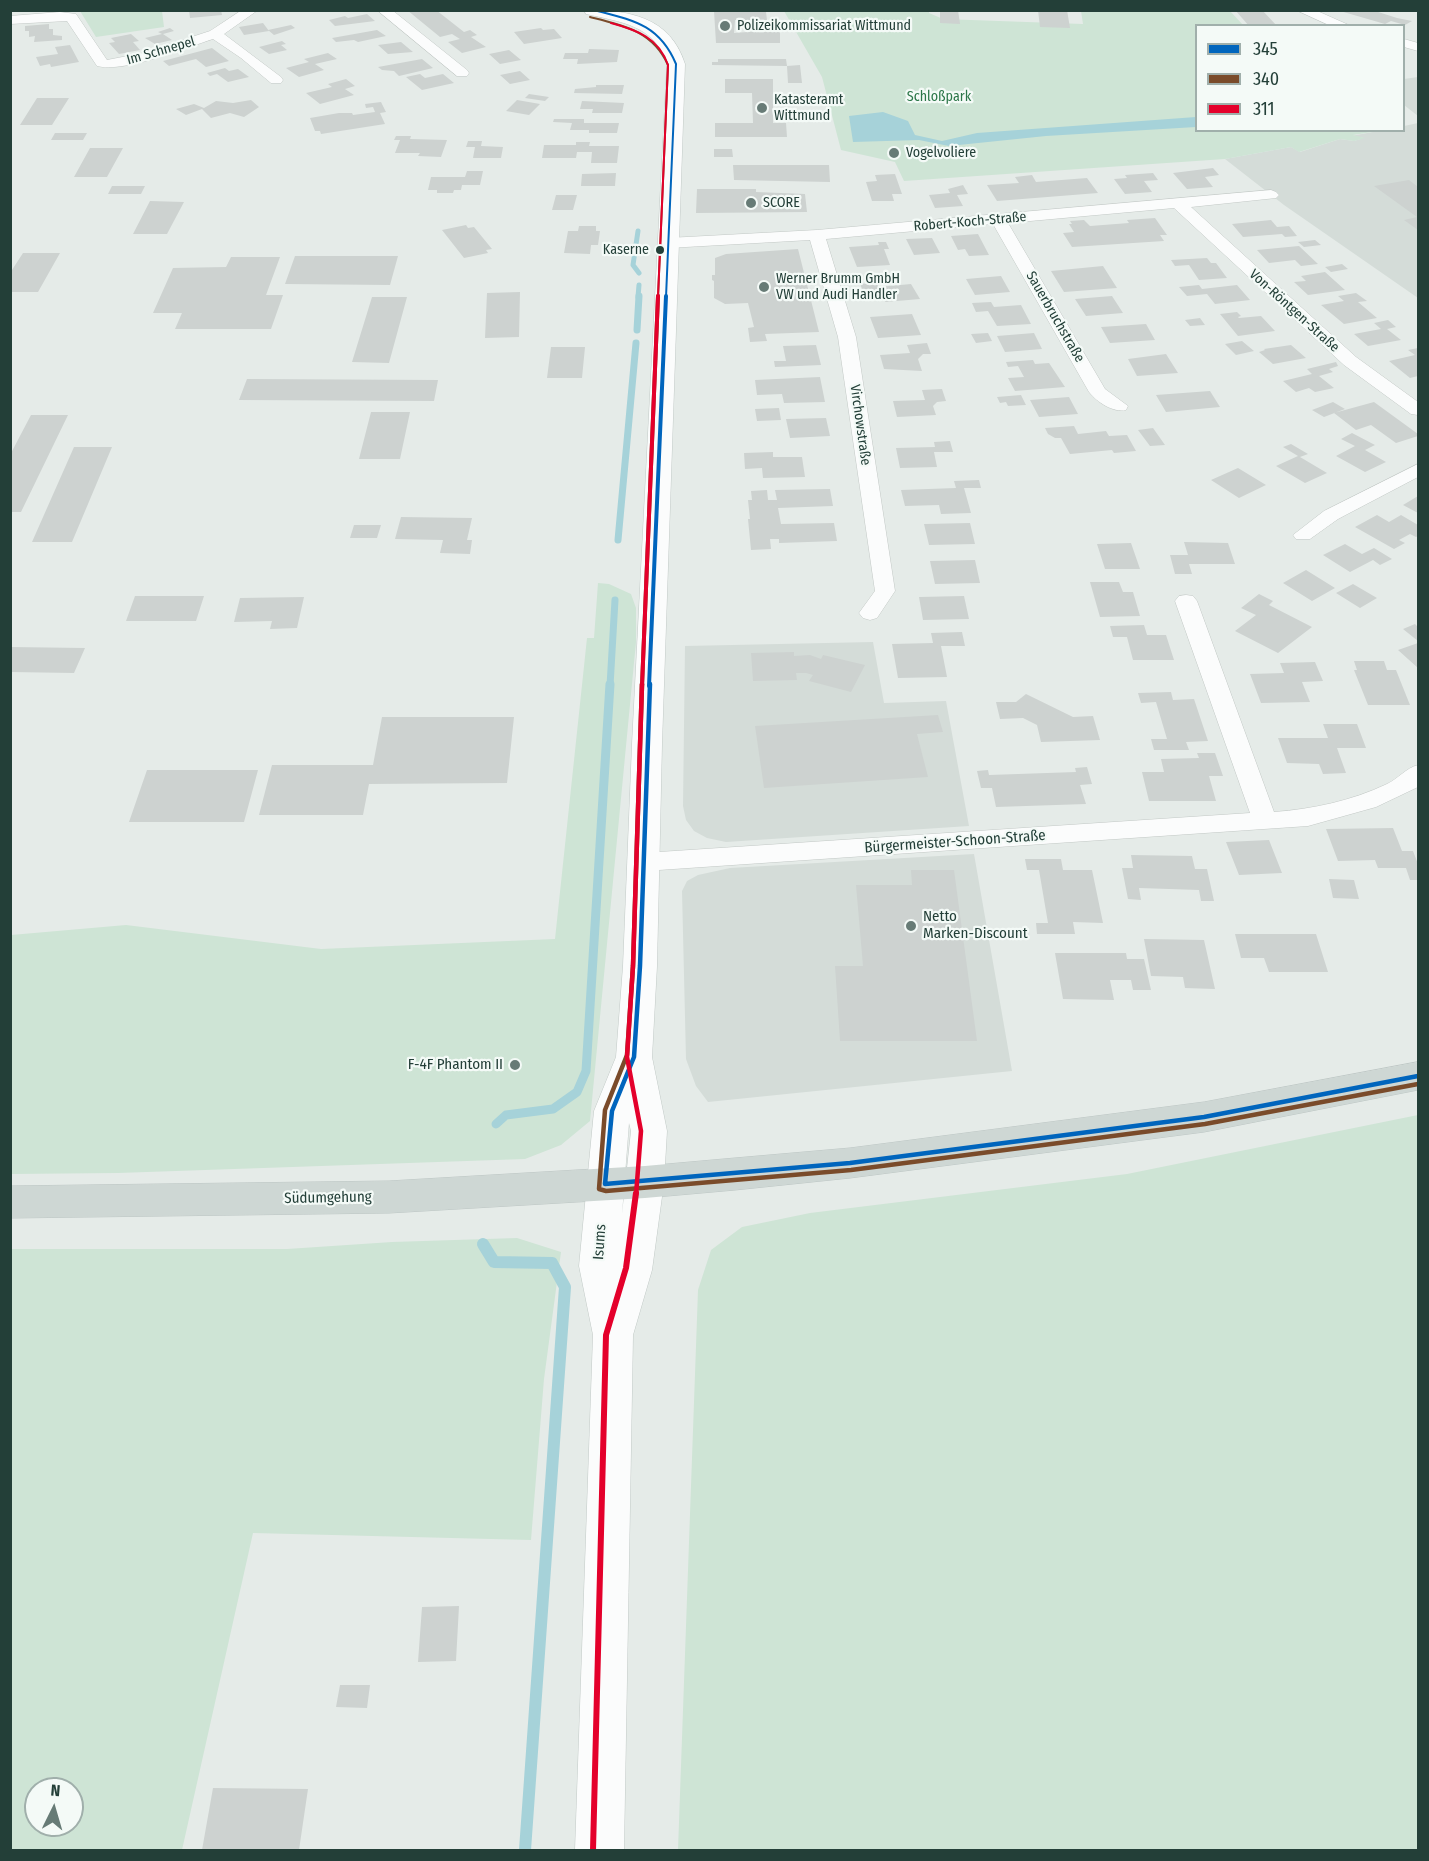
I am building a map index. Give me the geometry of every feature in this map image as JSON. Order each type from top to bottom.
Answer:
[{"type":"main road","name":"Südumgehung","points":[[10,1202],[389,1197],[645,1182],[850,1163],[1204,1117],[1419,1076]]},
{"type":"street","name":"Im Schnepel","points":[[10,20],[48,16],[71,17],[102,63],[107,64],[146,56],[215,34],[252,10]]},
{"type":"street","points":[[384,10],[462,73]]},
{"type":"street","points":[[592,10],[629,14],[663,36],[671,45],[676,64],[634,1057]]},
{"type":"street","points":[[1302,10],[1340,24]]},
{"type":"street","name":"Im Schnepel","points":[[215,34],[246,55],[276,80]]},
{"type":"street","name":"Robert-Koch-Straße","points":[[668,243],[817,235],[1271,195]]},
{"type":"street","name":"Von-Röntgen-Straße","points":[[1178,203],[1350,361],[1419,410]]},
{"type":"street","name":"Sauerbruchstraße","points":[[998,220],[1098,392],[1119,406]]},
{"type":"street","name":"Virchowstraße","points":[[817,235],[847,337],[885,591],[870,614]]},
{"type":"street","points":[[1303,535],[1331,515],[1419,470]]},
{"type":"street","points":[[1186,602],[1265,821]]},
{"type":"street","name":"Bürgermeister-Schoon-Straße","points":[[644,862],[1308,818],[1381,797],[1417,776]]},
{"type":"street","name":"Isums","points":[[613,1335],[633,1270],[645,1182],[649,1131],[634,1057]]},
{"type":"street","name":"Isums","points":[[600,1851],[613,1335],[598,1266],[612,1111],[634,1057]]},
{"type":"shaded area","points":[[1418,77],[1418,116],[1405,106],[1405,79]]},
{"type":"shaded area","points":[[1418,123],[1418,298],[1284,205],[1225,159],[1291,147],[1300,152],[1340,139],[1354,141],[1363,138],[1351,136],[1373,132],[1405,132],[1405,126]]},
{"type":"shaded area","points":[[873,642],[884,703],[946,701],[969,826],[726,842],[707,838],[694,831],[686,820],[683,806],[685,646]]},
{"type":"shaded area","points":[[974,854],[1012,1071],[708,1102],[696,1086],[686,1059],[682,891],[687,881],[698,875],[730,868]]},
{"type":"green space","name":"Schloßpark","points":[[929,10],[929,13],[943,19],[1083,24],[1081,11],[1230,11],[1242,24],[1195,24],[1195,132],[1372,132],[1353,135],[1365,138],[1354,141],[1340,139],[1299,152],[1291,147],[1225,159],[904,181],[895,162],[841,150],[822,77],[784,11],[776,11]]},
{"type":"green space","points":[[80,11],[162,11],[164,27],[96,37]]},
{"type":"green space","points":[[598,583],[609,584],[631,594],[636,608],[636,642],[590,1121],[561,1145],[525,1159],[118,1173],[11,1174],[11,935],[126,925],[321,949],[555,939],[587,638],[594,638]]},
{"type":"green space","points":[[1418,1115],[1418,1850],[678,1850],[698,1290],[711,1250],[742,1227],[810,1213],[1127,1174]]},
{"type":"green space","points":[[517,1238],[561,1252],[544,1379],[531,1540],[253,1533],[182,1850],[11,1850],[11,1249],[287,1249],[392,1242]]},
{"type":"water","points":[[883,112],[908,121],[915,135],[942,141],[977,133],[1195,117],[1195,127],[1046,136],[949,146],[919,140],[853,142],[849,116]]},
{"type":"building","points":[[189,10],[221,10],[222,15],[190,18]]},
{"type":"building","points":[[407,10],[436,10],[464,32],[470,30],[477,35],[471,37],[486,47],[462,53],[448,42],[460,39],[452,34],[440,37]]},
{"type":"building","points":[[940,10],[958,10],[960,24],[940,23]]},
{"type":"building","points":[[1038,10],[1067,10],[1070,28],[1040,27]]},
{"type":"building","points":[[1235,10],[1262,10],[1275,24],[1247,24]]},
{"type":"building","points":[[1372,10],[1412,21],[1405,25],[1391,21],[1385,24],[1340,11]]},
{"type":"building","name":"Polizeikommissariat Wittmund","points":[[714,11],[766,12],[767,20],[776,20],[782,32],[780,32],[780,43],[716,43]],"holes":[[[735,20],[762,20],[762,31],[734,33]]]},
{"type":"building","points":[[367,14],[375,21],[335,26],[329,20],[345,16],[348,18]]},
{"type":"building","points":[[263,23],[269,31],[244,35],[239,27]]},
{"type":"building","points":[[49,24],[49,29],[53,29],[53,35],[62,36],[62,40],[34,42],[35,36],[29,37],[29,31],[25,31],[25,26]]},
{"type":"building","points":[[291,25],[295,28],[274,35],[268,30]]},
{"type":"building","points":[[170,28],[174,31],[163,34],[172,40],[155,44],[145,38],[162,34],[158,32]]},
{"type":"building","points":[[541,28],[543,30],[554,29],[562,38],[524,44],[514,32]]},
{"type":"building","points":[[377,30],[386,36],[358,42],[354,40],[336,42],[332,38]]},
{"type":"building","points":[[131,34],[139,41],[133,42],[140,50],[119,54],[109,43],[115,42],[111,38]]},
{"type":"building","points":[[282,41],[286,44],[281,45],[287,50],[269,54],[259,47]]},
{"type":"building","points":[[401,42],[413,52],[388,54],[378,45]]},
{"type":"building","points":[[70,45],[79,62],[51,67],[50,64],[40,66],[36,57],[58,54],[55,47]]},
{"type":"building","points":[[212,48],[229,61],[206,67],[196,59],[169,66],[163,61]]},
{"type":"building","points":[[589,49],[619,50],[617,62],[577,64],[578,59],[563,59],[565,53],[588,53]]},
{"type":"building","points":[[509,50],[521,60],[500,64],[489,54]]},
{"type":"building","points":[[328,53],[337,59],[315,64],[324,70],[299,77],[286,68],[309,62],[304,59]]},
{"type":"building","points":[[422,59],[433,68],[399,76],[394,71],[382,70],[378,67]]},
{"type":"building","points":[[718,59],[786,59],[787,66],[712,65],[712,62],[718,62]]},
{"type":"building","points":[[800,65],[802,83],[788,83],[787,66]]},
{"type":"building","points":[[225,68],[229,71],[238,69],[249,77],[228,82],[217,74],[210,76],[207,73]]},
{"type":"building","points":[[520,71],[530,80],[510,84],[500,75]]},
{"type":"building","points":[[420,74],[425,78],[443,74],[454,83],[422,90],[406,77]]},
{"type":"building","points":[[346,79],[355,86],[345,89],[354,95],[320,104],[306,93],[332,87],[328,84]]},
{"type":"building","name":"Katasteramt Wittmund","points":[[725,79],[773,79],[773,123],[786,123],[787,137],[715,137],[715,123],[753,123],[752,93],[725,93]]},
{"type":"building","points":[[596,85],[624,85],[622,94],[574,93],[575,89],[596,87]]},
{"type":"building","points":[[529,94],[549,97],[545,101],[525,98]]},
{"type":"building","points":[[37,98],[69,98],[52,125],[20,125]]},
{"type":"building","points":[[251,100],[259,107],[244,117],[230,113],[211,118],[202,109],[186,115],[176,109],[194,104],[204,108],[216,101],[233,103]]},
{"type":"building","points":[[517,100],[540,104],[529,115],[506,111]]},
{"type":"building","points":[[582,101],[624,103],[622,113],[592,113],[593,109],[580,109]]},
{"type":"building","points":[[381,102],[386,112],[380,113],[385,124],[321,134],[320,131],[315,131],[310,118],[339,113],[352,113],[353,115],[375,112],[373,107],[366,108],[365,104]]},
{"type":"building","points":[[554,119],[584,119],[584,123],[619,123],[617,133],[589,133],[589,130],[570,130],[572,123],[553,122]]},
{"type":"building","points":[[55,133],[87,133],[83,140],[51,140]]},
{"type":"building","points":[[396,136],[411,136],[410,139],[447,140],[441,157],[418,156],[420,153],[395,153],[400,140],[394,140]]},
{"type":"building","points":[[468,141],[482,141],[481,146],[503,147],[501,158],[473,158],[475,147],[466,147]]},
{"type":"building","points":[[576,142],[590,142],[589,146],[619,146],[617,163],[591,163],[592,152],[577,152],[576,158],[542,158],[544,145],[576,145]]},
{"type":"building","points":[[90,148],[123,148],[107,177],[74,177]]},
{"type":"building","points":[[714,149],[732,149],[733,157],[714,157]]},
{"type":"building","points":[[733,165],[829,165],[830,182],[734,180]]},
{"type":"building","points":[[1213,168],[1219,175],[1205,177],[1213,187],[1187,189],[1173,173]]},
{"type":"building","points":[[467,171],[483,171],[480,185],[462,185],[461,190],[454,190],[453,193],[437,193],[437,190],[428,190],[431,177],[465,177]]},
{"type":"building","points":[[616,173],[615,186],[581,186],[582,174]]},
{"type":"building","points":[[1153,173],[1158,180],[1144,181],[1152,192],[1125,194],[1114,179],[1127,178],[1125,175]]},
{"type":"building","points":[[895,174],[902,194],[892,194],[894,201],[872,201],[866,182],[877,181],[875,175]]},
{"type":"building","points":[[1032,175],[1036,182],[1087,178],[1098,193],[997,201],[987,185],[1019,183],[1015,177]]},
{"type":"building","points":[[1409,180],[1418,187],[1418,230],[1404,220],[1417,217],[1374,186]]},
{"type":"building","points":[[963,185],[968,194],[957,195],[963,206],[935,208],[929,195],[950,193],[948,189]]},
{"type":"building","points":[[112,186],[145,186],[141,194],[108,194]]},
{"type":"building","name":"SCORE","points":[[697,189],[756,189],[756,192],[805,194],[807,212],[696,213]]},
{"type":"building","points":[[556,195],[577,195],[573,210],[552,210]]},
{"type":"building","points":[[150,201],[184,202],[167,234],[133,234]]},
{"type":"building","points":[[1155,218],[1167,235],[1160,235],[1164,241],[1072,247],[1063,233],[1074,232],[1069,224],[1072,224],[1070,221],[1084,220],[1090,226]]},
{"type":"building","points":[[1271,220],[1277,227],[1289,226],[1297,236],[1285,237],[1282,234],[1243,237],[1232,224]]},
{"type":"building","points":[[466,225],[468,228],[474,227],[492,249],[486,250],[488,253],[464,258],[442,230]]},
{"type":"building","points":[[579,226],[596,226],[596,231],[600,231],[598,245],[591,245],[590,254],[564,253],[568,231],[578,231]]},
{"type":"building","points":[[978,234],[989,255],[969,256],[965,249],[958,250],[951,236]]},
{"type":"building","points":[[932,238],[940,253],[914,255],[906,239]]},
{"type":"building","points":[[1315,240],[1321,245],[1304,247],[1298,242]]},
{"type":"building","points":[[878,242],[886,242],[889,249],[884,249],[890,265],[857,267],[849,247],[879,245]]},
{"type":"building","points":[[1299,246],[1318,264],[1301,266],[1295,260],[1269,263],[1257,250]]},
{"type":"building","points":[[798,249],[819,332],[765,334],[767,341],[750,342],[748,328],[754,327],[748,303],[725,304],[714,298],[712,275],[715,275],[715,258],[726,254]]},
{"type":"building","points":[[23,253],[60,253],[38,292],[10,292],[10,273]]},
{"type":"building","points":[[295,256],[398,256],[390,285],[285,284]]},
{"type":"building","points":[[231,257],[280,257],[266,295],[283,295],[271,329],[175,329],[182,313],[153,313],[173,268],[226,267]]},
{"type":"building","points":[[1207,258],[1211,263],[1216,263],[1227,278],[1199,280],[1189,265],[1175,266],[1171,260]]},
{"type":"building","points":[[1342,264],[1348,269],[1331,272],[1325,267]]},
{"type":"building","points":[[1103,266],[1117,288],[1064,292],[1051,271]]},
{"type":"building","points":[[1325,272],[1345,290],[1308,295],[1294,282],[1306,281],[1301,276]]},
{"type":"building","points":[[1001,276],[1010,292],[975,295],[966,279]]},
{"type":"building","points":[[876,283],[879,287],[911,284],[920,299],[885,302],[879,291],[864,293],[860,284]]},
{"type":"building","points":[[1199,285],[1202,289],[1237,285],[1250,300],[1215,304],[1207,294],[1187,296],[1179,287]]},
{"type":"building","points":[[520,292],[519,337],[485,338],[487,293]]},
{"type":"building","points":[[1356,293],[1367,301],[1358,302],[1377,318],[1344,324],[1321,305],[1344,301],[1338,296]]},
{"type":"building","points":[[1112,296],[1123,313],[1086,316],[1075,299]]},
{"type":"building","points":[[372,297],[407,297],[389,363],[352,362]]},
{"type":"building","points":[[991,302],[994,307],[1021,305],[1031,324],[997,326],[988,311],[976,312],[972,303]]},
{"type":"building","points":[[1237,312],[1241,316],[1239,318],[1261,316],[1275,331],[1238,336],[1220,314]]},
{"type":"building","points":[[912,314],[921,335],[878,338],[870,317]]},
{"type":"building","points":[[1200,318],[1205,325],[1190,326],[1185,320]]},
{"type":"building","points":[[1388,320],[1396,327],[1387,329],[1401,340],[1368,346],[1354,334],[1381,329],[1374,323]]},
{"type":"building","points":[[1146,324],[1155,340],[1110,343],[1101,327]]},
{"type":"building","points":[[988,333],[992,341],[976,343],[971,334]]},
{"type":"building","points":[[1034,333],[1042,349],[1005,352],[997,336]]},
{"type":"building","points":[[1242,341],[1254,351],[1236,355],[1225,344]]},
{"type":"building","points":[[927,343],[931,354],[923,354],[918,359],[922,371],[884,369],[880,355],[910,353],[907,345]]},
{"type":"building","points":[[816,345],[821,365],[775,367],[774,361],[786,361],[783,346]]},
{"type":"building","points":[[1291,345],[1306,358],[1273,364],[1259,352],[1264,349]]},
{"type":"building","points":[[551,347],[585,347],[582,378],[547,378]]},
{"type":"building","points":[[1418,348],[1418,376],[1410,378],[1389,361],[1415,355],[1408,350]]},
{"type":"building","points":[[1166,354],[1178,373],[1137,376],[1128,359]]},
{"type":"building","points":[[1033,360],[1035,364],[1049,363],[1065,387],[1015,391],[1008,378],[1024,377],[1018,366],[1008,367],[1006,362]]},
{"type":"building","points":[[1336,362],[1338,366],[1329,369],[1333,372],[1319,376],[1334,388],[1315,392],[1309,388],[1296,392],[1283,381],[1312,374],[1307,369]]},
{"type":"building","points":[[820,377],[825,402],[784,403],[782,394],[757,395],[755,380]]},
{"type":"building","points":[[247,379],[438,380],[434,401],[239,400]]},
{"type":"building","points":[[942,389],[946,401],[937,402],[933,406],[936,415],[897,417],[893,401],[925,400],[922,390]]},
{"type":"building","points":[[1210,391],[1220,407],[1166,412],[1156,395]]},
{"type":"building","points":[[1021,395],[1026,405],[1008,406],[1006,402],[1000,403],[997,397]]},
{"type":"building","points":[[1069,397],[1078,414],[1039,417],[1030,400]]},
{"type":"building","points":[[1333,402],[1345,409],[1324,417],[1312,410]]},
{"type":"building","points":[[1374,402],[1418,436],[1396,443],[1371,425],[1356,430],[1334,413]]},
{"type":"building","points":[[779,408],[781,420],[757,421],[755,409]]},
{"type":"building","points":[[371,412],[410,412],[400,459],[359,459]]},
{"type":"building","points":[[31,415],[68,415],[21,512],[10,512],[10,455]]},
{"type":"building","points":[[826,418],[830,436],[790,438],[786,419]]},
{"type":"building","points":[[1074,426],[1078,434],[1106,431],[1109,436],[1127,435],[1136,451],[1114,453],[1112,450],[1070,454],[1061,438],[1048,434],[1045,428]]},
{"type":"building","points":[[1153,428],[1165,445],[1150,446],[1138,430]]},
{"type":"building","points":[[1352,433],[1375,445],[1365,450],[1386,462],[1365,472],[1336,456],[1355,446],[1341,439]]},
{"type":"building","points":[[950,441],[953,452],[934,452],[937,467],[900,468],[896,448],[935,447],[934,442]]},
{"type":"building","points":[[1291,444],[1308,454],[1300,457],[1327,473],[1305,483],[1276,466],[1298,456],[1283,447]]},
{"type":"building","points":[[74,447],[112,447],[72,542],[32,542]]},
{"type":"building","points":[[773,452],[773,457],[802,457],[805,477],[763,478],[762,468],[745,469],[744,453]]},
{"type":"building","points":[[1238,468],[1266,485],[1239,498],[1211,480]]},
{"type":"building","points":[[979,480],[981,488],[964,488],[971,513],[941,514],[939,505],[905,506],[901,490],[956,488],[954,481]]},
{"type":"building","points":[[830,489],[833,506],[778,508],[781,524],[834,523],[837,541],[779,543],[779,539],[770,539],[771,549],[751,550],[748,500],[752,500],[751,491],[767,490],[768,500],[777,500],[775,490]]},
{"type":"building","points":[[1418,496],[1418,513],[1403,505]]},
{"type":"building","points":[[1377,515],[1389,522],[1401,515],[1418,525],[1418,536],[1410,534],[1399,540],[1405,543],[1394,549],[1355,527]]},
{"type":"building","points":[[401,517],[472,518],[467,540],[472,540],[470,554],[440,553],[443,540],[395,539]]},
{"type":"building","points":[[970,523],[975,544],[929,545],[924,524]]},
{"type":"building","points":[[354,525],[381,525],[377,538],[350,538]]},
{"type":"building","points":[[1184,542],[1228,543],[1235,564],[1189,564],[1192,574],[1175,574],[1170,555],[1188,555]]},
{"type":"building","points":[[1131,543],[1140,569],[1105,569],[1097,544]]},
{"type":"building","points":[[1345,544],[1362,554],[1374,548],[1392,559],[1380,565],[1373,560],[1350,572],[1323,555]]},
{"type":"building","points":[[975,560],[980,583],[935,584],[930,561]]},
{"type":"building","points":[[1306,570],[1335,588],[1312,601],[1283,583]]},
{"type":"building","points":[[1090,582],[1119,582],[1123,592],[1133,592],[1140,616],[1100,617]]},
{"type":"building","points":[[1353,584],[1377,598],[1360,608],[1336,593]]},
{"type":"building","points":[[1259,594],[1273,601],[1269,605],[1312,627],[1278,653],[1235,631],[1256,615],[1241,608]]},
{"type":"building","points":[[135,596],[204,596],[196,621],[126,621]]},
{"type":"building","points":[[964,596],[969,619],[923,620],[919,597]]},
{"type":"building","points":[[304,597],[297,628],[270,629],[272,621],[234,622],[240,598]]},
{"type":"building","points":[[1415,624],[1418,627],[1418,641],[1403,629]]},
{"type":"building","points":[[1144,625],[1147,635],[1166,635],[1174,660],[1133,660],[1127,637],[1113,637],[1110,626]]},
{"type":"building","points":[[962,632],[965,646],[941,646],[947,677],[898,678],[892,644],[933,643],[931,633]]},
{"type":"building","points":[[1418,643],[1418,668],[1398,650]]},
{"type":"building","points":[[10,647],[85,648],[74,673],[10,672]]},
{"type":"building","points":[[794,652],[794,656],[810,655],[821,659],[823,655],[865,665],[851,692],[809,681],[813,675],[806,673],[796,673],[797,680],[753,681],[751,653]]},
{"type":"building","points":[[1354,661],[1384,661],[1387,670],[1396,670],[1410,705],[1368,705],[1354,670],[1357,670]]},
{"type":"building","points":[[1315,662],[1323,681],[1302,682],[1310,702],[1261,703],[1250,674],[1284,673],[1280,663]]},
{"type":"building","points":[[1171,692],[1173,700],[1194,699],[1208,741],[1186,742],[1189,750],[1154,750],[1151,739],[1167,739],[1156,702],[1141,703],[1138,693]]},
{"type":"building","points":[[1026,694],[1073,717],[1093,716],[1100,740],[1041,742],[1037,725],[1023,718],[1000,719],[996,702],[1016,702]]},
{"type":"building","points":[[938,715],[943,732],[917,734],[928,777],[764,788],[755,726]]},
{"type":"building","points":[[382,717],[514,717],[507,783],[369,784],[363,815],[259,815],[272,765],[373,765]]},
{"type":"building","points":[[1323,724],[1357,724],[1366,748],[1337,748],[1346,773],[1323,774],[1319,764],[1287,763],[1278,738],[1328,738]]},
{"type":"building","points":[[1197,753],[1215,753],[1223,776],[1209,776],[1216,801],[1149,801],[1142,772],[1164,772],[1161,759],[1199,758]]},
{"type":"building","points":[[1087,767],[1092,784],[1080,785],[1086,804],[996,807],[992,788],[981,788],[977,771],[988,770],[989,775],[1076,772],[1075,768]]},
{"type":"building","points":[[147,770],[258,770],[244,822],[129,822]]},
{"type":"building","points":[[1393,828],[1402,851],[1413,851],[1418,864],[1418,880],[1410,880],[1406,868],[1378,868],[1375,860],[1338,861],[1326,829]]},
{"type":"building","points":[[1269,840],[1282,873],[1239,875],[1226,842]]},
{"type":"building","points":[[1131,855],[1192,856],[1195,869],[1207,869],[1214,901],[1201,901],[1199,890],[1139,888],[1141,900],[1128,899],[1122,868],[1133,868]]},
{"type":"building","points":[[1025,859],[1061,859],[1063,870],[1092,870],[1103,923],[1073,922],[1075,934],[1037,934],[1036,923],[1048,923],[1039,870],[1027,870]]},
{"type":"building","name":"Netto Marken-Discount","points":[[911,870],[954,870],[977,1041],[840,1041],[835,966],[863,966],[856,885],[912,885]]},
{"type":"building","points":[[1329,879],[1354,880],[1359,899],[1333,898]]},
{"type":"building","points":[[1235,934],[1316,934],[1328,972],[1269,972],[1264,958],[1241,958]]},
{"type":"building","points":[[1144,939],[1204,940],[1215,989],[1185,988],[1183,977],[1151,976]]},
{"type":"building","points":[[1055,953],[1126,953],[1127,959],[1144,959],[1151,990],[1133,990],[1131,980],[1110,980],[1114,1000],[1063,999]]},
{"type":"building","points":[[459,1606],[456,1661],[418,1662],[422,1607]]},
{"type":"building","points":[[340,1685],[370,1685],[367,1708],[336,1707]]},
{"type":"building","points":[[213,1788],[308,1789],[299,1850],[202,1850]]},
{"type":"waterway","points":[[638,231],[633,265],[639,273]]},
{"type":"waterway","points":[[638,297],[639,285]]},
{"type":"waterway","points":[[637,330],[639,296]]},
{"type":"waterway","points":[[618,540],[636,343]]},
{"type":"waterway","points":[[610,686],[615,600]]},
{"type":"waterway","points":[[496,1124],[506,1115],[553,1109],[577,1092],[586,1071],[610,684]]},
{"type":"waterway","points":[[483,1244],[494,1262],[552,1263],[565,1287],[525,1850]]},
{"type":"transit line","name":"345","points":[[594,10],[644,25],[663,40],[676,64],[647,744],[640,966],[634,1057],[612,1111],[605,1184],[850,1163],[1204,1117],[1418,1076]]},
{"type":"transit line","name":"340","points":[[590,17],[626,26],[647,37],[663,53],[668,65],[633,966],[627,1055],[605,1110],[599,1189],[606,1191],[851,1170],[1205,1124],[1418,1084]]},
{"type":"transit line","name":"311","points":[[593,1850],[606,1335],[626,1268],[638,1181],[641,1131],[627,1057],[633,966],[668,65],[665,55],[654,41],[630,28],[611,23]]},
{"type":"place","name":"Polizeikommissariat Wittmund","points":[[725,26]]},
{"type":"place","name":"Katasteramt Wittmund","points":[[762,108]]},
{"type":"place","name":"Vogelvoliere","points":[[894,153]]},
{"type":"place","name":"SCORE","points":[[751,203]]},
{"type":"place","name":"Kaserne","points":[[660,250]]},
{"type":"place","name":"Werner Brumm GmbH VW und Audi Handler","points":[[764,287]]},
{"type":"place","name":"Netto Marken-Discount","points":[[911,926]]},
{"type":"place","name":"F-4F Phantom II","points":[[515,1065]]}]
